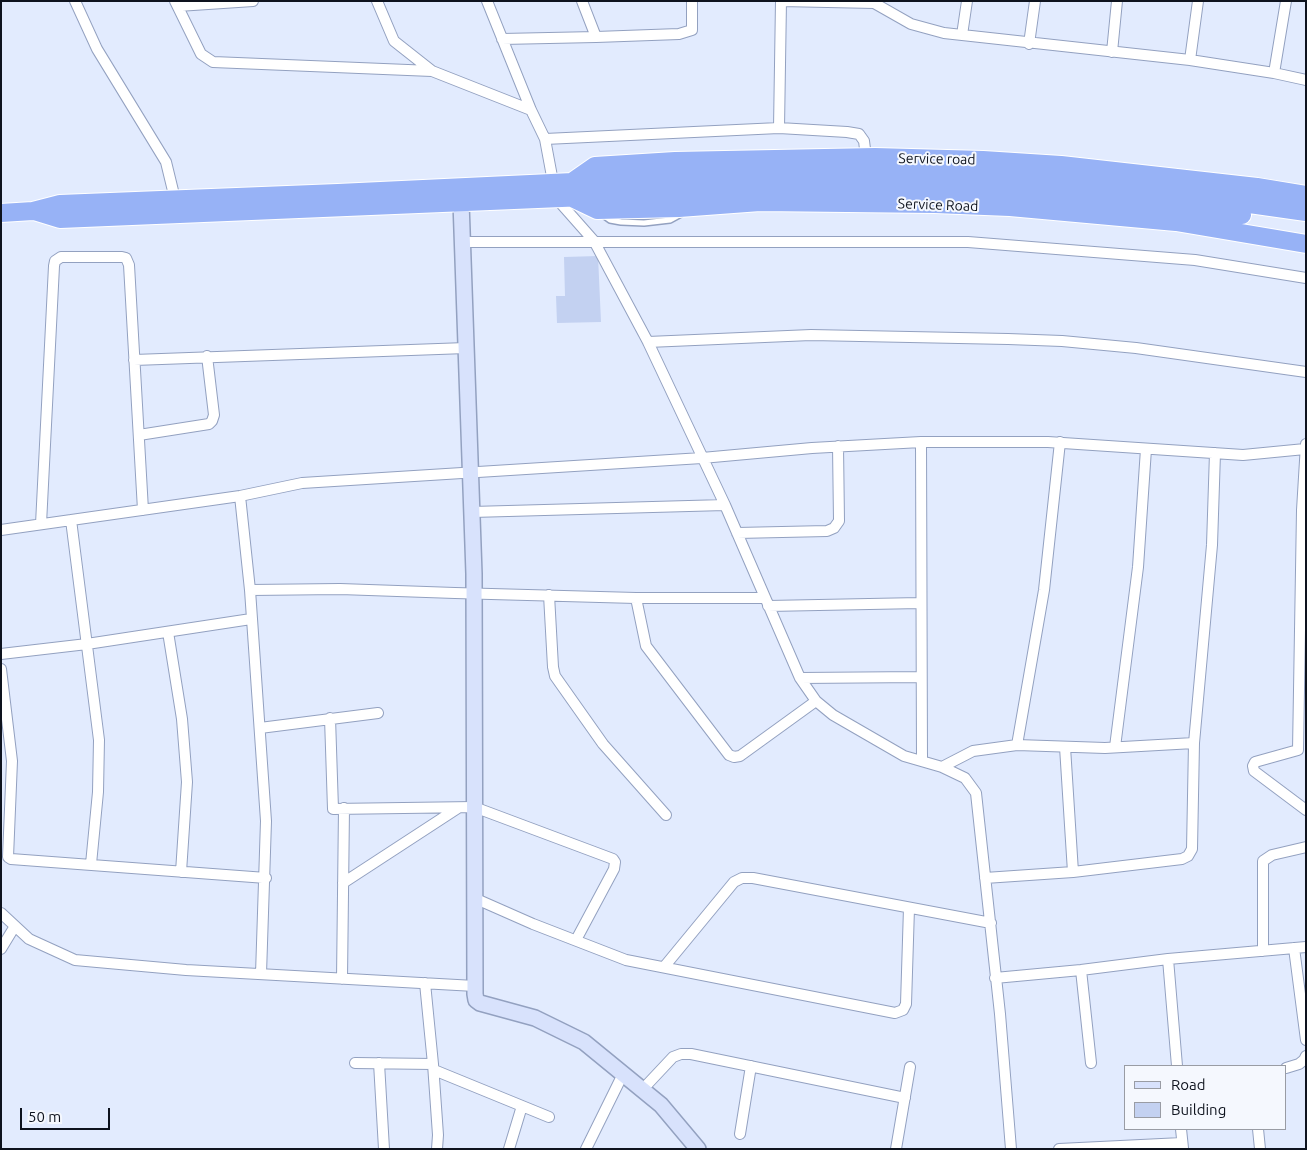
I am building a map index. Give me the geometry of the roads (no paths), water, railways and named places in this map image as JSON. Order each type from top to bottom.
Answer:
[{"type":"highway","name":"Service road","points":[[563,190],[595,166],[675,161],[866,158],[983,160],[1061,165],[1238,185],[1306,195]]},
{"type":"highway","points":[[33,211],[60,219],[461,202],[701,176],[941,174],[1151,190],[1306,212]]},
{"type":"highway","points":[[1,213],[33,211],[60,204],[175,199],[563,190],[892,187],[1090,198],[1306,224]]},
{"type":"highway","name":"Service Road","points":[[563,190],[597,210],[760,202],[935,204],[1010,208],[1176,222],[1306,244]]},
{"type":"main road","points":[[461,202],[474,594],[467,807],[474,898],[476,1000],[480,1003],[536,1018],[584,1042],[661,1105],[698,1149]]},
{"type":"street","points":[[75,1],[98,49],[166,162],[175,199]]},
{"type":"street","points":[[253,1],[176,4],[202,54],[213,62],[432,71]]},
{"type":"street","points":[[377,1],[394,41],[432,71],[531,110]]},
{"type":"street","points":[[487,1],[531,110],[545,139],[563,190],[594,241],[648,342],[725,505],[800,678],[816,701],[833,716],[904,756],[942,767],[965,778],[976,793],[991,922],[1011,1149]]},
{"type":"street","points":[[582,1],[596,37]]},
{"type":"street","points":[[502,39],[679,34],[692,30],[692,1]]},
{"type":"street","points":[[780,128],[781,1],[874,3],[911,24],[944,33],[1029,44],[1190,60],[1306,80]]},
{"type":"street","points":[[962,35],[967,1]]},
{"type":"street","points":[[1029,44],[1034,1]]},
{"type":"street","points":[[1112,52],[1117,1]]},
{"type":"street","points":[[1190,60],[1198,1]]},
{"type":"street","points":[[1274,73],[1286,1]]},
{"type":"street","points":[[545,139],[780,128],[859,134],[864,141],[866,158]]},
{"type":"street","points":[[462,242],[968,242],[1195,260],[1306,278]]},
{"type":"street","points":[[41,524],[54,266],[55,261],[61,257],[126,258],[128,265],[143,510]]},
{"type":"street","points":[[648,342],[811,336],[1017,339],[1136,348],[1306,372]]},
{"type":"street","points":[[134,360],[466,348]]},
{"type":"street","points":[[139,435],[209,424],[214,415],[207,356]]},
{"type":"street","points":[[1,530],[240,496],[302,483],[702,458],[838,446],[921,442],[1060,442],[1243,455],[1305,449]]},
{"type":"street","points":[[921,442],[922,544],[920,603],[922,761]]},
{"type":"street","points":[[1017,745],[1044,590],[1060,442]]},
{"type":"street","points":[[1306,444],[1302,749],[1255,762],[1252,766],[1254,771],[1306,810]]},
{"type":"street","points":[[737,533],[827,531],[834,528],[839,521],[838,446]]},
{"type":"street","points":[[1115,747],[1138,567],[1146,449]]},
{"type":"street","points":[[985,878],[1073,872],[1182,859],[1188,856],[1192,849],[1194,743],[1211,554],[1215,453]]},
{"type":"street","points":[[240,496],[250,590],[266,821],[266,878],[261,974]]},
{"type":"street","points":[[472,512],[725,505]]},
{"type":"street","points":[[71,520],[99,740],[98,792],[91,864]]},
{"type":"street","points":[[250,590],[340,589],[766,602],[920,603]]},
{"type":"street","points":[[549,595],[555,676],[603,744],[666,815]]},
{"type":"street","points":[[636,598],[646,646],[729,755],[734,757],[740,756],[816,701]]},
{"type":"street","points":[[1,654],[87,644],[251,619]]},
{"type":"street","points":[[168,632],[182,719],[187,782],[181,872]]},
{"type":"street","points":[[1,669],[12,761],[8,857],[11,859],[266,878]]},
{"type":"street","points":[[800,678],[921,677]]},
{"type":"street","points":[[260,728],[330,718],[378,714]]},
{"type":"street","points":[[330,718],[333,809],[467,807],[613,859],[615,862],[614,869],[576,940]]},
{"type":"street","points":[[942,767],[973,751],[1017,745],[1115,747],[1194,743]]},
{"type":"street","points":[[1065,747],[1073,872]]},
{"type":"street","points":[[343,883],[467,807]]},
{"type":"street","points":[[342,979],[344,808]]},
{"type":"street","points":[[1263,951],[1264,861],[1272,855],[1306,847]]},
{"type":"street","points":[[664,967],[734,882],[742,878],[753,878],[991,922]]},
{"type":"street","points":[[474,898],[533,924],[626,960],[895,1013],[903,1010],[906,1004],[909,908]]},
{"type":"street","points":[[1,913],[29,939],[75,960],[186,970],[475,986]]},
{"type":"street","points":[[1,949],[15,926]]},
{"type":"street","points":[[995,978],[1082,970],[1168,959],[1306,947]]},
{"type":"street","points":[[1294,948],[1306,1040]]},
{"type":"street","points":[[1168,959],[1176,1065]]},
{"type":"street","points":[[1082,970],[1090,1063]]},
{"type":"street","points":[[425,983],[438,1135],[437,1149]]},
{"type":"street","points":[[642,1090],[673,1057],[681,1054],[691,1054],[905,1098]]},
{"type":"street","points":[[1287,1068],[1298,1064],[1306,1056]]},
{"type":"street","points":[[355,1063],[433,1067],[549,1117]]},
{"type":"street","points":[[379,1063],[384,1149]]},
{"type":"street","points":[[740,1134],[751,1066]]},
{"type":"street","points":[[896,1149],[910,1067]]},
{"type":"street","points":[[586,1149],[623,1074]]},
{"type":"street","points":[[509,1149],[522,1106]]},
{"type":"street","points":[[1059,1149],[1183,1146],[1181,1130]]},
{"type":"street","points":[[1258,1130],[1260,1149]]}]
